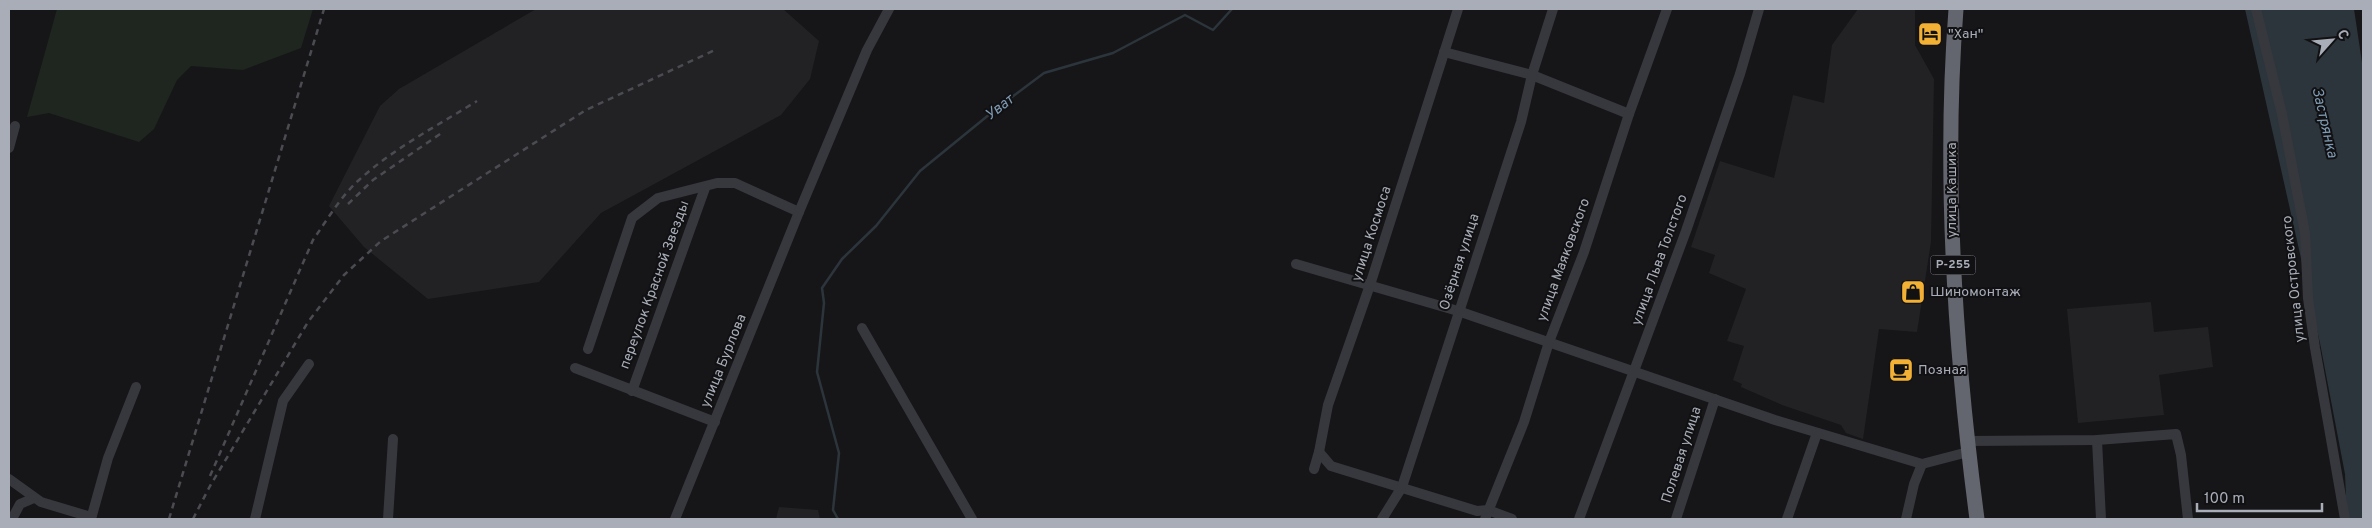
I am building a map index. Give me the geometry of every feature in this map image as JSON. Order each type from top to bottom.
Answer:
[{"type":"highway","name":"улица Кашика","points":[[1956,9],[1953,77],[1953,248],[1956,316],[1968,447],[1978,519]]},
{"type":"street","name":"улица Бурлова","points":[[675,519],[799,212],[867,50],[890,9]]},
{"type":"street","name":"улица Космоса","points":[[1314,469],[1328,405],[1427,112],[1458,9]]},
{"type":"street","name":"Озёрная улица","points":[[1382,519],[1402,486],[1521,122],[1532,75],[1553,9]]},
{"type":"street","name":"улица Маяковского","points":[[1486,515],[1524,422],[1549,342],[1584,252],[1629,114],[1667,9]]},
{"type":"street","name":"улица Льва Толстого","points":[[1579,519],[1686,231],[1740,74],[1759,9]]},
{"type":"street","name":"улица Островского","points":[[2256,9],[2282,114],[2305,233],[2308,298],[2345,519]]},
{"type":"street","points":[[1444,52],[1532,75],[1629,114]]},
{"type":"street","points":[[9,148],[15,126]]},
{"type":"street","points":[[588,349],[632,218],[658,198],[705,188],[717,183],[734,183],[799,212]]},
{"type":"street","name":"переулок Красной Звезды","points":[[632,391],[705,188]]},
{"type":"street","points":[[1296,264],[1458,311],[1817,433],[1922,464],[1968,447],[2176,434],[2181,455],[2188,519]]},
{"type":"street","points":[[862,328],[972,519]]},
{"type":"street","points":[[255,519],[283,401],[309,364]]},
{"type":"street","points":[[576,368],[714,422]]},
{"type":"street","points":[[9,479],[34,498],[91,518],[108,458],[136,387]]},
{"type":"street","name":"Полевая улица","points":[[1676,519],[1715,399]]},
{"type":"street","points":[[1787,519],[1817,433]]},
{"type":"street","points":[[388,519],[393,439]]},
{"type":"street","points":[[2097,440],[2101,519]]},
{"type":"street","points":[[1319,452],[1331,466],[1402,486],[1486,515],[1512,519]]},
{"type":"street","points":[[1906,519],[1914,484],[1922,464]]},
{"type":"street","points":[[12,519],[20,504],[34,498]]},
{"type":"shaded area","points":[[57,9],[313,9],[301,48],[243,70],[191,66],[177,80],[154,129],[139,142],[49,113],[27,117]]},
{"type":"shaded area","points":[[536,9],[783,9],[819,41],[810,79],[781,115],[601,213],[539,282],[428,299],[364,247],[329,206],[380,106],[399,89]]},
{"type":"shaded area","points":[[1858,9],[1915,9],[1915,45],[1934,79],[1931,242],[1917,332],[1879,329],[1863,439],[1846,433],[1841,425],[1782,405],[1741,387],[1742,384],[1733,380],[1744,346],[1727,341],[1746,289],[1709,273],[1715,255],[1691,247],[1720,161],[1774,178],[1793,95],[1824,103],[1832,45]]},
{"type":"shaded area","points":[[2151,302],[2154,332],[2208,327],[2213,367],[2159,375],[2164,415],[2078,423],[2067,309]]},
{"type":"shaded area","points":[[779,507],[818,510],[820,519],[776,519]]},
{"type":"water","name":"Застрянка","points":[[2245,9],[2354,9],[2363,69],[2363,519],[2347,519],[2345,474],[2320,343]]},
{"type":"waterway","name":"Уват","points":[[838,519],[833,510],[839,453],[817,372],[824,303],[822,288],[842,259],[876,226],[920,171],[996,109],[1044,73],[1113,53],[1185,15],[1213,30],[1232,9]]},
{"type":"railway","points":[[169,519],[324,9]]},
{"type":"railway","points":[[193,519],[210,486],[308,322],[344,275],[381,241],[586,110],[715,50]]},
{"type":"railway","points":[[210,476],[313,240],[334,208],[352,186],[372,168],[416,138],[477,101]]},
{"type":"railway","points":[[348,204],[373,180],[443,132]]},
{"type":"place","name":"\"Хан\"","points":[[1930,34]]},
{"type":"place","name":"Шиномонтаж","points":[[1913,292]]},
{"type":"place","name":"Позная","points":[[1901,370]]}]
